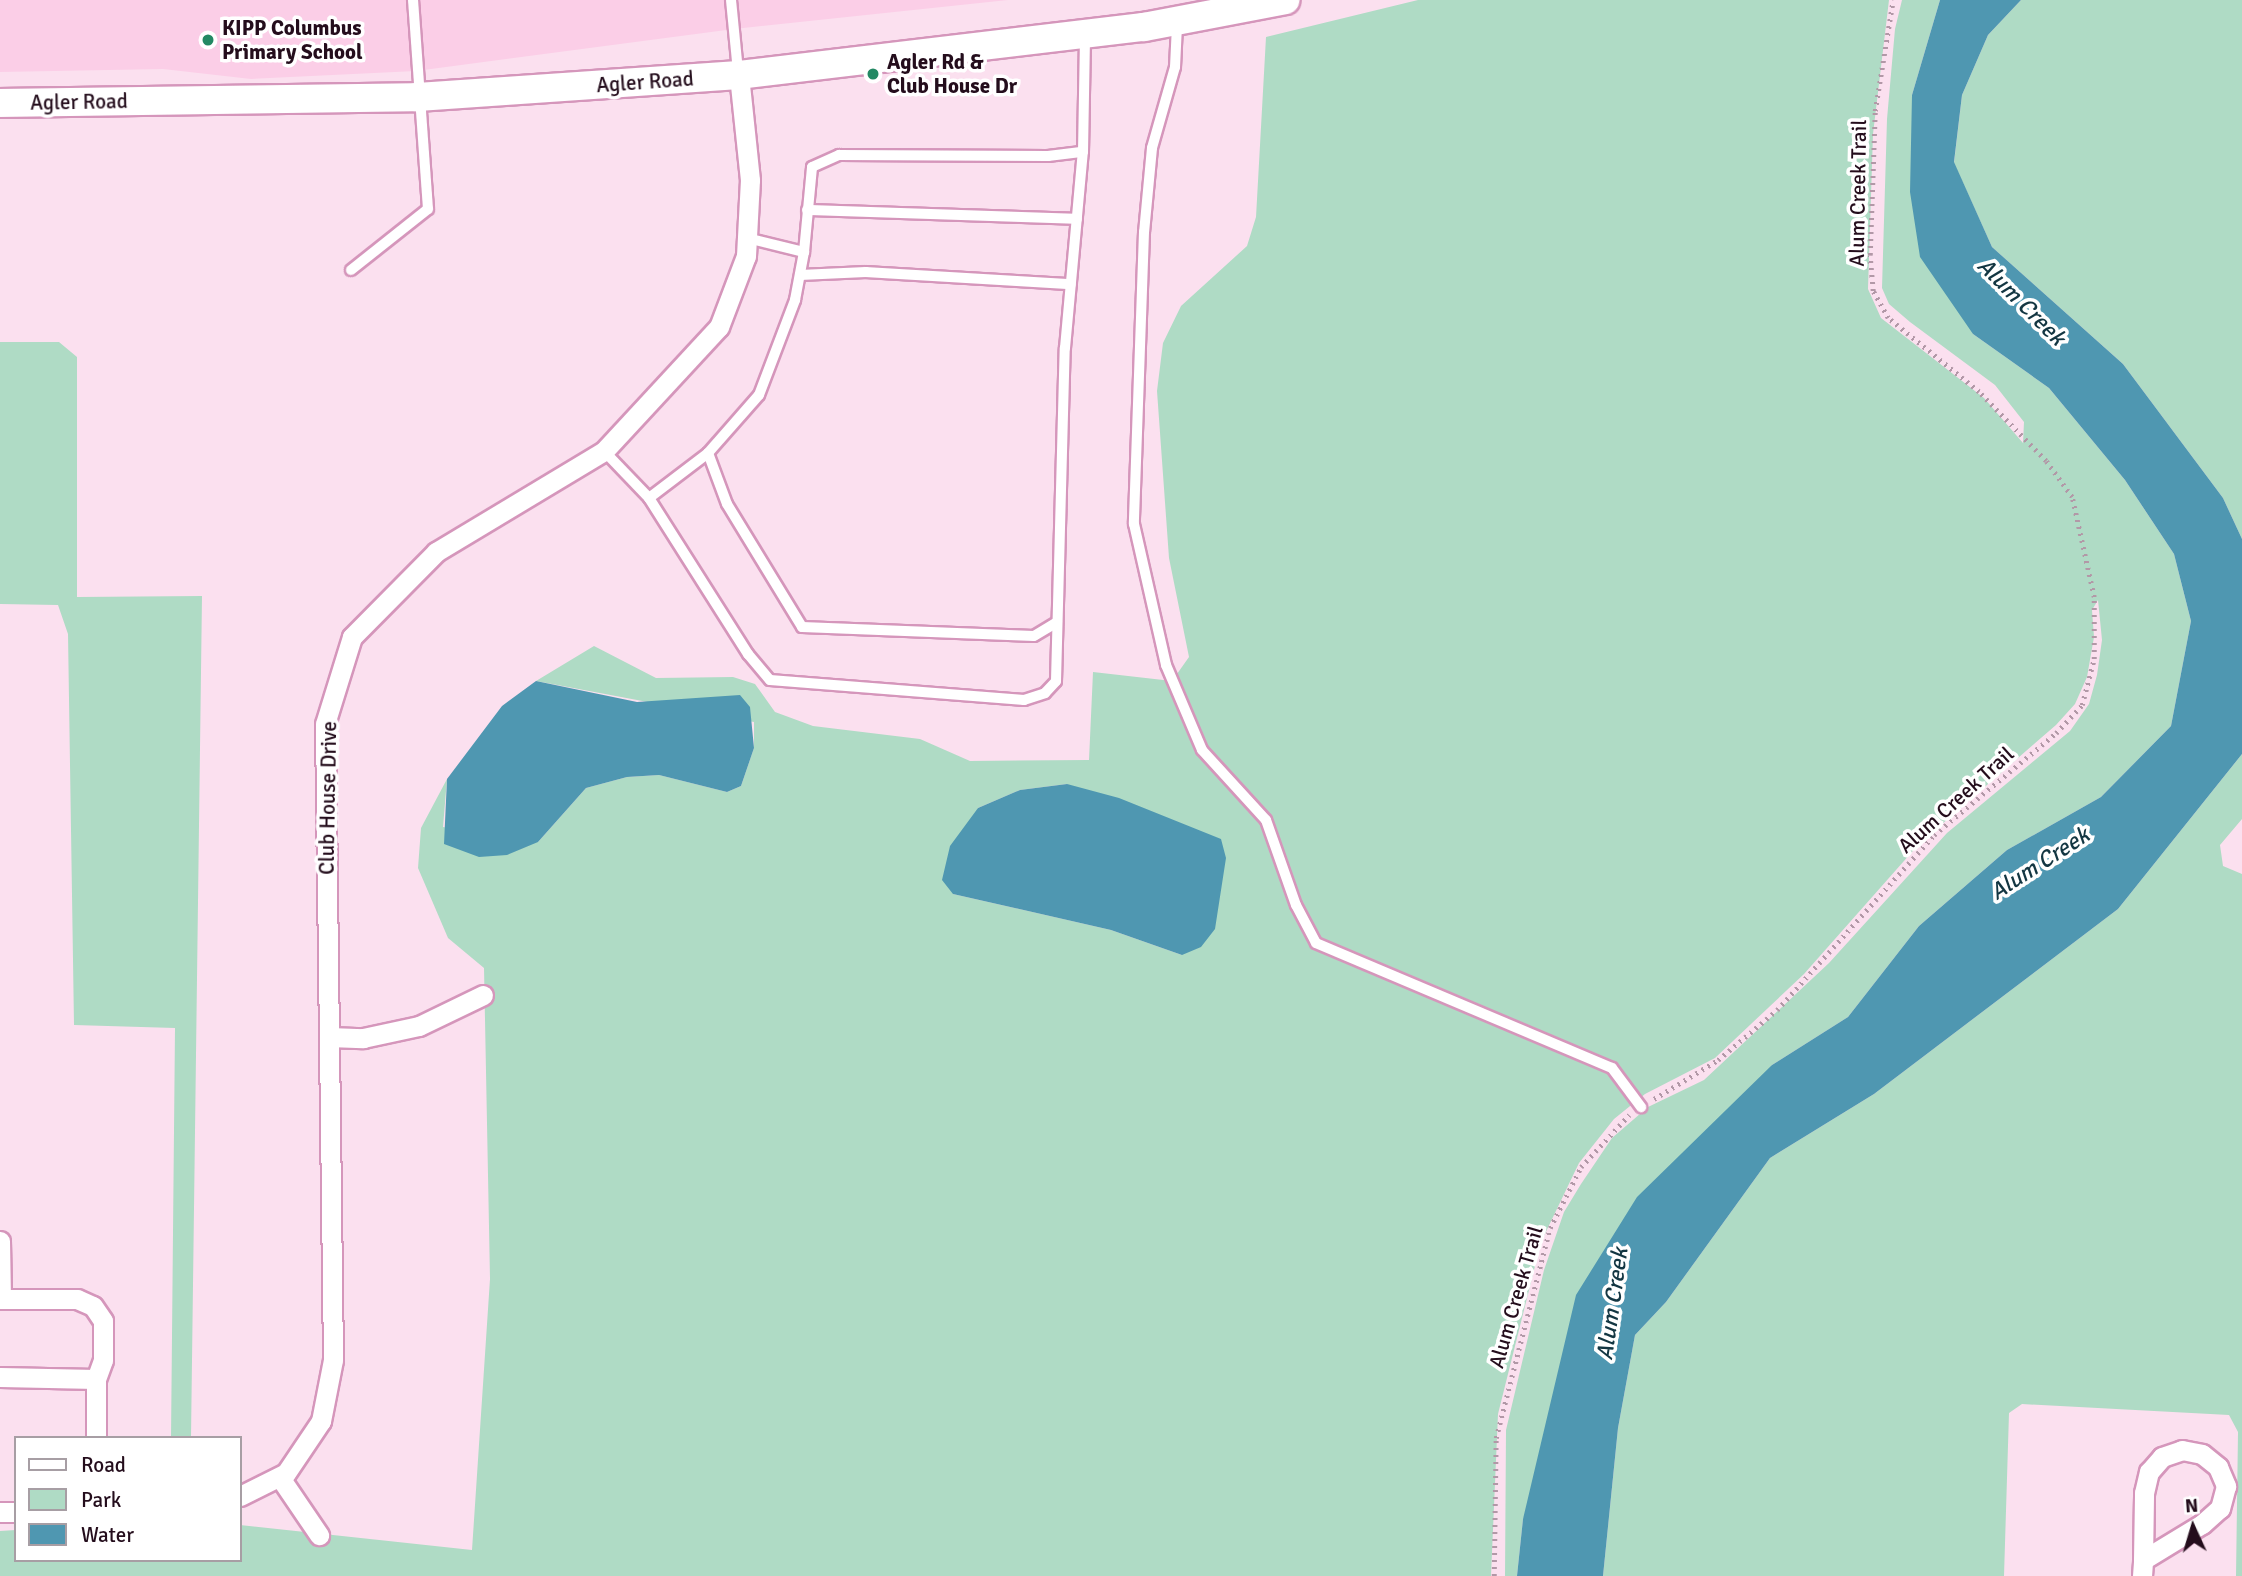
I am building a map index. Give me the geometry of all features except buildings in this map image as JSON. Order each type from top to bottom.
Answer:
[{"type":"main road","name":"Agler Road","points":[[0,103],[417,97],[739,75],[1085,34],[1286,0]]},
{"type":"street","name":"Club House Drive","points":[[281,1479],[321,1421],[332,1360],[326,724],[352,637],[436,552],[604,451],[719,327],[746,256],[750,180],[739,75]]},
{"type":"street","points":[[329,1037],[363,1038],[419,1026],[483,995]]},
{"type":"street","points":[[0,1241],[0,1299],[77,1299],[93,1306],[103,1321],[103,1360],[96,1379],[96,1436]]},
{"type":"street","points":[[0,1377],[96,1379]]},
{"type":"street","points":[[2182,1450],[2202,1454],[2218,1467],[2226,1486],[2220,1508],[2143,1568],[2149,1472],[2162,1457],[2182,1450]]},
{"type":"street","points":[[242,1495],[281,1479],[319,1535]]},
{"type":"lane","points":[[351,270],[429,209],[417,97],[413,0]]},
{"type":"lane","points":[[731,0],[739,75]]},
{"type":"lane","points":[[1177,20],[1175,67],[1152,148],[1144,232],[1134,524],[1166,665],[1202,750],[1266,820],[1296,905],[1316,943],[1612,1068],[1641,1107]]},
{"type":"lane","points":[[604,451],[649,498],[748,654],[771,680],[1024,700],[1045,693],[1056,681],[1071,284],[1083,152],[1085,34]]},
{"type":"lane","points":[[649,498],[708,453],[759,395],[795,300],[804,252],[811,167],[839,155],[1048,156],[1083,152]]},
{"type":"lane","points":[[807,210],[1077,219]]},
{"type":"lane","points":[[747,238],[804,252]]},
{"type":"lane","points":[[800,275],[866,272],[1071,284]]},
{"type":"lane","points":[[708,453],[727,504],[802,626],[1034,636],[1057,622]]},
{"type":"path","name":"Alum Creek Trail","points":[[1494,1576],[1496,1438],[1550,1228],[1581,1167],[1619,1121],[1718,1060],[1777,1010],[1934,835],[2082,705],[2094,659],[2094,597],[2072,497],[2046,461],[1979,392],[1888,318],[1873,291],[1870,255],[1875,111],[1893,0]]},
{"type":"shaded area","name":"KIPP Columbus Primary School","points":[[0,0],[1008,0],[734,29],[416,71],[251,79],[163,69],[0,72]]},
{"type":"green space","points":[[1418,0],[1889,0],[1873,134],[1868,289],[1881,318],[1984,398],[2023,443],[2024,422],[1995,385],[1889,304],[1882,288],[1887,119],[1895,29],[1902,0],[1940,0],[1912,95],[1973,334],[2049,388],[2125,480],[2174,554],[2191,621],[2171,726],[2101,797],[2007,850],[1919,926],[1848,1017],[1772,1065],[1523,1519],[1517,1576],[1505,1576],[1506,1430],[1544,1270],[1564,1212],[1612,1138],[1648,1107],[1704,1080],[1829,963],[1947,833],[2070,731],[2089,704],[2097,675],[2102,640],[2098,600],[2092,610],[2094,637],[2087,677],[2075,704],[2056,725],[1919,844],[1804,974],[1715,1058],[1645,1094],[1614,1119],[1579,1163],[1541,1242],[1498,1414],[1491,1576],[0,1576],[0,1531],[14,1530],[14,1562],[242,1562],[242,1525],[472,1550],[490,1279],[484,968],[448,938],[418,868],[421,828],[447,779],[443,827],[538,842],[586,788],[627,777],[659,775],[727,792],[741,786],[754,748],[754,722],[536,681],[594,646],[656,678],[733,677],[755,684],[775,712],[813,726],[920,739],[970,761],[1089,760],[1093,672],[1172,681],[1189,657],[1169,558],[1157,391],[1163,343],[1181,306],[1247,246],[1256,217],[1266,37]],"holes":[[[1067,784],[1182,955],[1111,930],[953,894],[978,808],[1020,790]]]},
{"type":"green space","points":[[2021,0],[2242,0],[2242,539],[2223,498],[2123,364],[1992,247],[1954,163],[1962,95],[1988,35]]},
{"type":"green space","points":[[0,342],[59,342],[77,357],[77,597],[202,596],[191,1436],[171,1436],[175,1028],[74,1025],[68,634],[58,605],[0,604]]},
{"type":"green space","points":[[2242,754],[2242,819],[2220,845],[2223,866],[2242,874],[2242,1576],[2236,1576],[2238,1432],[2229,1415],[2022,1404],[2009,1413],[2004,1576],[1603,1576],[1618,1428],[1635,1335],[1666,1302],[1770,1158],[1874,1094],[2118,909]]},
{"type":"water","name":"Alum Creek","points":[[1940,0],[2021,0],[1988,35],[1962,95],[1954,162],[1992,247],[2123,364],[2223,498],[2242,539],[2242,754],[2118,909],[1874,1094],[1770,1158],[1666,1302],[1635,1335],[1618,1428],[1603,1576],[1517,1576],[1523,1519],[1576,1295],[1637,1197],[1772,1065],[1848,1017],[1919,926],[2007,850],[2101,797],[2171,726],[2191,621],[2174,554],[2125,480],[2049,388],[1973,334],[1920,257],[1910,192],[1912,95]]},
{"type":"water","points":[[536,681],[637,702],[740,695],[750,707],[754,748],[741,786],[727,792],[659,775],[627,777],[586,788],[538,842],[507,855],[479,857],[444,844],[447,779],[502,706]]},
{"type":"water","points":[[1067,784],[1119,798],[1221,839],[1226,858],[1215,929],[1201,947],[1182,955],[1111,930],[953,894],[942,880],[950,846],[978,808],[1020,790]]},
{"type":"place","name":"KIPP Columbus Primary School","points":[[208,40]]},
{"type":"place","name":"Agler Rd & Club House Dr","points":[[873,74]]}]
